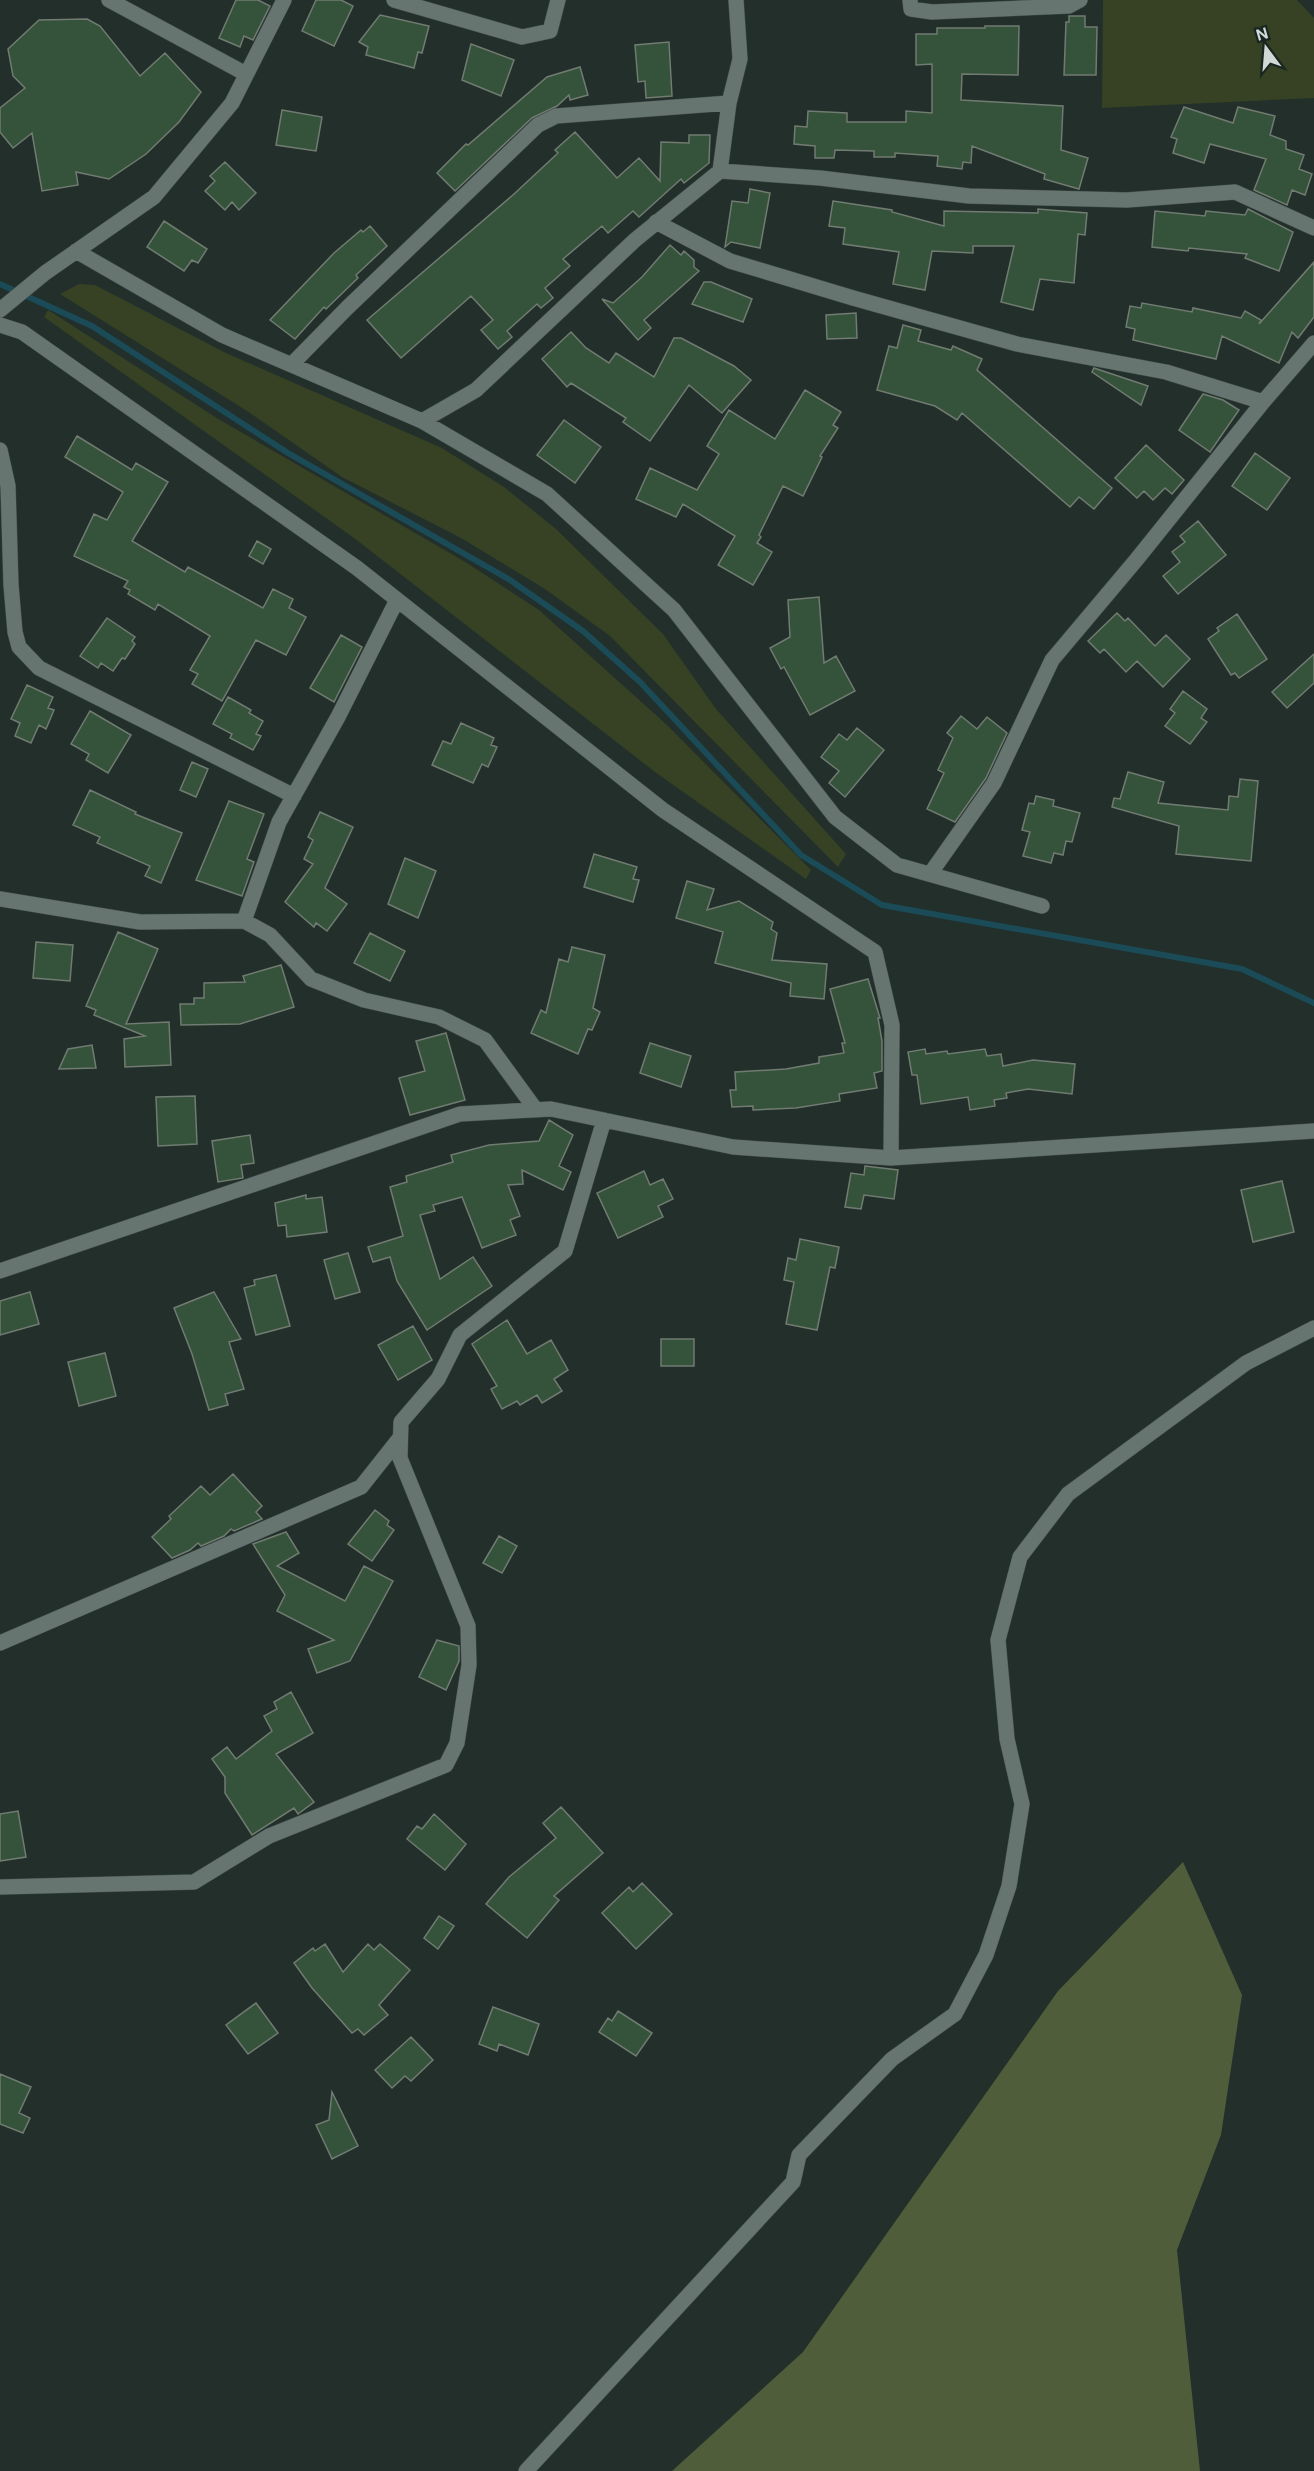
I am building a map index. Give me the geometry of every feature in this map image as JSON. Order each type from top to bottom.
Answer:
[{"type":"street","points":[[110,0],[246,74]]},
{"type":"street","points":[[5,307],[45,273],[154,197],[232,103],[284,0]]},
{"type":"street","points":[[394,0],[522,37],[550,31],[558,0]]},
{"type":"street","points":[[720,171],[729,103],[740,59],[736,0]]},
{"type":"street","points":[[910,0],[911,9],[932,12],[1069,6],[1080,0]]},
{"type":"street","points":[[292,364],[347,308],[538,125],[556,116],[729,103]]},
{"type":"street","points":[[422,421],[476,390],[656,222],[720,171],[820,178],[969,196],[1127,200],[1235,192],[1314,228]]},
{"type":"street","points":[[656,222],[730,261],[853,298],[1017,344],[1166,372],[1263,402]]},
{"type":"street","points":[[76,251],[222,335],[422,421],[547,494],[674,610],[836,817],[897,865],[1042,906]]},
{"type":"street","points":[[0,325],[32,339],[357,568],[663,810],[875,952],[892,1025],[891,1158]]},
{"type":"street","points":[[930,874],[994,783],[1052,660],[1314,343]]},
{"type":"street","points":[[0,450],[8,486],[11,585],[15,632],[20,647],[39,668],[294,796]]},
{"type":"street","points":[[244,921],[279,822],[398,600]]},
{"type":"street","points":[[0,899],[140,922],[244,921],[270,934],[311,979],[364,1000],[438,1017],[485,1040],[536,1110]]},
{"type":"street","points":[[0,1271],[460,1114],[551,1109],[733,1147],[891,1158],[1314,1131]]},
{"type":"street","points":[[0,1887],[194,1882],[269,1836],[446,1765],[457,1743],[459,1732],[469,1665],[468,1626],[400,1458],[401,1422],[438,1379],[460,1335],[565,1251],[604,1120]]},
{"type":"street","points":[[526,2471],[794,2182],[799,2155],[892,2059],[955,2014],[986,1956],[1005,1896],[1022,1804],[1007,1739],[998,1640],[1020,1557],[1068,1494],[1246,1363],[1314,1328]]},
{"type":"street","points":[[0,1642],[361,1486],[399,1439]]},
{"type":"green space","points":[[1103,0],[1297,0],[1314,18],[1314,98],[1102,108]]},
{"type":"green space","points":[[79,284],[95,285],[226,353],[442,448],[504,487],[556,529],[663,634],[716,709],[846,854],[838,867],[610,636],[545,589],[461,538],[342,477],[247,411],[60,294]]},
{"type":"green space","points":[[48,310],[220,420],[467,563],[539,610],[666,724],[811,870],[806,879],[655,772],[354,538],[44,317]]},
{"type":"green space","points":[[1183,1862],[1242,1995],[1221,2135],[1177,2250],[1200,2471],[672,2471],[803,2352],[1058,1991]]},
{"type":"building","points":[[236,0],[258,0],[270,6],[253,40],[244,36],[240,47],[219,38]]},
{"type":"building","points":[[316,0],[341,0],[353,6],[334,46],[302,31]]},
{"type":"building","points":[[380,15],[429,26],[422,53],[418,52],[414,68],[366,55],[368,47],[359,42]]},
{"type":"building","points":[[1069,16],[1085,16],[1085,27],[1097,27],[1096,75],[1064,75],[1066,22],[1069,22]]},
{"type":"building","points":[[87,19],[100,26],[140,76],[165,53],[201,92],[179,122],[146,154],[109,179],[76,172],[78,185],[42,191],[32,133],[13,148],[0,132],[0,108],[25,88],[13,76],[8,49],[39,20]]},
{"type":"building","points":[[985,26],[1019,26],[1018,75],[962,74],[961,100],[1063,106],[1061,150],[1088,158],[1079,189],[1044,179],[1045,174],[972,146],[971,163],[963,162],[962,169],[937,166],[938,156],[895,153],[895,157],[874,157],[874,151],[835,150],[834,158],[815,158],[815,146],[794,144],[795,126],[807,127],[808,111],[847,113],[847,122],[906,122],[906,111],[932,113],[932,64],[916,65],[916,34],[937,34],[937,28],[985,28]]},
{"type":"building","points":[[669,42],[672,96],[646,98],[645,81],[638,82],[635,45]]},
{"type":"building","points":[[471,44],[514,60],[501,96],[462,80]]},
{"type":"building","points":[[580,67],[588,95],[570,100],[569,95],[557,106],[532,118],[455,191],[437,173],[466,144],[468,145],[547,77]]},
{"type":"building","points":[[1184,107],[1233,123],[1238,107],[1275,116],[1270,135],[1286,141],[1286,149],[1304,155],[1299,169],[1312,174],[1305,195],[1292,190],[1287,205],[1254,190],[1266,159],[1210,144],[1204,163],[1173,153],[1177,139],[1171,137]]},
{"type":"building","points":[[282,110],[322,117],[316,151],[276,145]]},
{"type":"building","points":[[575,132],[617,178],[639,158],[660,181],[661,142],[689,143],[689,135],[710,135],[709,163],[684,183],[681,179],[639,217],[633,211],[608,233],[602,226],[563,259],[570,266],[545,288],[553,298],[541,308],[537,304],[507,331],[512,337],[498,349],[481,330],[493,320],[471,296],[401,358],[367,320],[514,194],[558,153],[555,150]]},
{"type":"building","points":[[225,162],[256,193],[239,210],[232,202],[225,210],[205,191],[215,181],[210,176]]},
{"type":"building","points":[[750,189],[770,193],[760,248],[731,242],[725,247],[732,201],[748,203]]},
{"type":"building","points":[[833,201],[892,210],[892,212],[944,226],[944,211],[1038,213],[1038,209],[1087,213],[1085,235],[1078,234],[1074,283],[1040,279],[1033,310],[1001,302],[1014,246],[973,246],[973,253],[932,251],[925,290],[893,284],[899,252],[843,244],[845,228],[829,226]]},
{"type":"building","points":[[1248,209],[1293,232],[1279,271],[1245,258],[1247,254],[1152,247],[1155,211],[1205,216],[1206,211],[1245,215]]},
{"type":"building","points":[[164,221],[207,249],[198,263],[192,260],[184,271],[147,247]]},
{"type":"building","points":[[370,226],[387,246],[356,275],[358,278],[326,309],[324,307],[295,339],[270,320],[334,253],[361,230],[363,232]]},
{"type":"building","points":[[670,245],[681,255],[684,251],[694,260],[694,267],[699,271],[644,320],[651,328],[638,340],[602,299],[613,303],[642,277]]},
{"type":"building","points":[[1314,262],[1314,317],[1298,338],[1292,332],[1279,363],[1222,336],[1216,359],[1133,340],[1135,329],[1126,327],[1130,306],[1141,308],[1142,303],[1192,312],[1193,308],[1241,318],[1245,311],[1261,320],[1259,324]]},
{"type":"building","points":[[704,282],[711,282],[752,299],[743,322],[692,304]]},
{"type":"building","points":[[856,313],[857,338],[827,339],[826,315]]},
{"type":"building","points":[[903,325],[921,330],[918,341],[951,350],[953,346],[982,359],[977,370],[1112,488],[1094,509],[1079,497],[1070,507],[962,413],[957,420],[935,406],[877,390],[889,346],[897,348]]},
{"type":"building","points":[[571,332],[586,348],[609,363],[616,353],[654,377],[674,338],[681,338],[734,366],[751,380],[722,413],[689,385],[650,441],[623,422],[626,418],[571,383],[567,387],[542,359]]},
{"type":"building","points":[[1094,368],[1148,386],[1141,405],[1092,372]]},
{"type":"building","points":[[805,390],[841,412],[833,425],[838,428],[820,456],[822,457],[803,496],[783,486],[759,535],[761,537],[757,543],[772,552],[753,585],[718,565],[735,536],[683,504],[676,517],[636,499],[650,468],[697,490],[719,454],[707,446],[729,410],[775,439]]},
{"type":"building","points":[[1203,394],[1223,400],[1239,410],[1210,452],[1179,430]]},
{"type":"building","points":[[564,420],[601,447],[575,483],[537,455]]},
{"type":"building","points":[[77,436],[132,470],[136,463],[168,482],[132,541],[185,572],[188,567],[263,608],[273,589],[293,599],[289,608],[306,617],[286,655],[256,640],[222,701],[192,684],[198,674],[190,670],[210,636],[158,604],[155,610],[128,594],[130,590],[124,587],[128,581],[74,556],[94,514],[107,520],[123,492],[65,457]]},
{"type":"building","points":[[1146,445],[1184,480],[1172,494],[1165,488],[1153,500],[1144,491],[1137,498],[1115,478]]},
{"type":"building","points":[[1255,453],[1290,478],[1267,510],[1232,486]]},
{"type":"building","points":[[1198,521],[1226,555],[1178,594],[1163,576],[1180,562],[1172,552],[1185,542],[1180,536]]},
{"type":"building","points":[[257,541],[271,549],[263,564],[249,556]]},
{"type":"building","points":[[819,597],[824,663],[836,656],[855,691],[810,715],[784,667],[781,669],[770,648],[790,637],[788,600]]},
{"type":"building","points":[[1117,613],[1125,621],[1128,618],[1155,646],[1166,635],[1190,659],[1163,687],[1137,661],[1126,672],[1104,649],[1100,653],[1088,641]]},
{"type":"building","points":[[1237,614],[1267,659],[1239,678],[1235,673],[1231,675],[1208,639],[1219,631],[1217,628]]},
{"type":"building","points":[[107,618],[135,637],[132,641],[135,644],[113,671],[101,663],[98,668],[80,656]]},
{"type":"building","points":[[341,635],[362,647],[334,702],[310,688]]},
{"type":"building","points":[[1314,654],[1314,683],[1287,708],[1272,692]]},
{"type":"building","points":[[27,685],[53,697],[48,708],[54,710],[46,729],[39,725],[31,743],[15,736],[20,723],[11,719]]},
{"type":"building","points":[[1183,691],[1207,709],[1201,718],[1207,722],[1190,744],[1165,726],[1175,713],[1170,709]]},
{"type":"building","points":[[228,697],[251,710],[249,713],[263,721],[256,734],[261,736],[253,750],[230,738],[232,734],[213,724]]},
{"type":"building","points":[[90,711],[131,735],[108,773],[86,760],[89,754],[71,744]]},
{"type":"building","points":[[961,716],[977,729],[987,717],[1007,733],[986,778],[955,822],[927,809],[944,773],[938,770],[953,738],[947,733]]},
{"type":"building","points":[[461,723],[494,738],[491,745],[497,747],[488,767],[482,764],[473,783],[432,765],[443,741],[451,744]]},
{"type":"building","points":[[857,728],[884,750],[845,797],[829,783],[839,771],[821,757],[839,734],[847,740]]},
{"type":"building","points":[[192,762],[208,769],[196,797],[180,790]]},
{"type":"building","points":[[1128,772],[1164,782],[1158,803],[1228,810],[1229,796],[1238,797],[1240,779],[1258,781],[1251,861],[1176,854],[1179,826],[1112,807],[1114,798],[1120,799]]},
{"type":"building","points":[[90,790],[136,812],[135,814],[182,833],[161,883],[145,876],[150,866],[97,843],[100,837],[73,825]]},
{"type":"building","points":[[1036,796],[1054,800],[1053,806],[1080,813],[1072,842],[1066,841],[1063,855],[1054,853],[1051,863],[1023,856],[1030,832],[1022,830],[1029,803],[1034,804]]},
{"type":"building","points":[[229,801],[264,814],[247,859],[254,862],[242,896],[196,880]]},
{"type":"building","points":[[320,812],[353,827],[325,888],[347,904],[327,931],[316,923],[314,927],[285,902],[313,864],[304,859],[313,840],[308,837]]},
{"type":"building","points":[[594,854],[637,867],[633,879],[639,880],[633,902],[584,887]]},
{"type":"building","points":[[405,858],[436,871],[418,918],[388,904]]},
{"type":"building","points":[[687,881],[714,889],[707,910],[739,901],[773,922],[771,929],[777,933],[772,960],[827,964],[824,999],[790,996],[791,983],[715,963],[723,932],[676,918]]},
{"type":"building","points":[[118,932],[158,949],[126,1024],[169,1022],[171,1065],[125,1067],[124,1039],[145,1036],[94,1015],[96,1010],[86,1006]]},
{"type":"building","points":[[370,933],[405,951],[390,981],[354,963]]},
{"type":"building","points":[[36,942],[73,945],[70,981],[33,978]]},
{"type":"building","points":[[572,947],[605,955],[593,1008],[600,1012],[592,1030],[588,1029],[578,1054],[531,1033],[541,1010],[546,1013],[559,959],[568,962]]},
{"type":"building","points":[[281,965],[294,1007],[240,1024],[181,1025],[180,1004],[194,1004],[194,998],[204,998],[204,983],[245,982],[243,976]]},
{"type":"building","points":[[868,979],[880,1018],[878,1018],[882,1041],[882,1071],[874,1073],[877,1088],[839,1094],[840,1101],[796,1108],[753,1110],[753,1106],[732,1107],[730,1090],[736,1090],[735,1072],[786,1069],[819,1063],[819,1057],[844,1053],[842,1043],[845,1043],[830,989]]},
{"type":"building","points":[[446,1033],[465,1100],[410,1115],[399,1078],[425,1071],[416,1041]]},
{"type":"building","points":[[650,1043],[691,1056],[681,1087],[640,1073]]},
{"type":"building","points":[[92,1045],[96,1068],[59,1069],[68,1049]]},
{"type":"building","points":[[925,1049],[926,1054],[947,1051],[948,1054],[985,1049],[987,1056],[1001,1054],[1003,1066],[1033,1060],[1075,1064],[1072,1094],[1028,1089],[1006,1093],[1007,1098],[994,1100],[995,1106],[970,1110],[968,1097],[921,1104],[917,1075],[912,1075],[908,1052]]},
{"type":"building","points":[[195,1096],[197,1144],[158,1146],[156,1097]]},
{"type":"building","points":[[549,1120],[573,1135],[559,1166],[571,1172],[563,1190],[522,1170],[523,1184],[508,1185],[520,1216],[510,1220],[516,1235],[482,1248],[462,1197],[433,1205],[435,1211],[420,1215],[440,1279],[473,1257],[492,1286],[427,1330],[397,1281],[390,1257],[373,1262],[368,1247],[403,1236],[390,1187],[407,1182],[406,1176],[453,1162],[451,1155],[489,1145],[539,1141]]},
{"type":"building","points":[[250,1135],[254,1163],[241,1165],[243,1178],[218,1182],[212,1141]]},
{"type":"building","points":[[865,1166],[898,1170],[894,1199],[864,1195],[861,1209],[845,1207],[851,1173],[864,1175]]},
{"type":"building","points":[[644,1171],[650,1185],[663,1179],[673,1199],[658,1206],[663,1217],[618,1238],[597,1193]]},
{"type":"building","points":[[1282,1181],[1294,1232],[1253,1242],[1241,1190]]},
{"type":"building","points":[[306,1195],[306,1199],[322,1197],[327,1232],[287,1237],[286,1225],[278,1226],[275,1203]]},
{"type":"building","points":[[800,1239],[839,1247],[835,1268],[830,1267],[817,1330],[786,1324],[794,1282],[784,1280],[788,1258],[796,1260]]},
{"type":"building","points":[[348,1253],[360,1292],[335,1299],[324,1260]]},
{"type":"building","points":[[276,1275],[290,1326],[256,1335],[244,1288],[255,1285],[254,1280]]},
{"type":"building","points":[[30,1292],[39,1324],[0,1335],[0,1301]]},
{"type":"building","points":[[214,1292],[241,1339],[229,1342],[244,1389],[225,1394],[228,1405],[209,1410],[192,1354],[174,1308]]},
{"type":"building","points":[[507,1320],[527,1354],[551,1340],[568,1370],[554,1379],[562,1391],[542,1403],[537,1395],[520,1405],[517,1401],[502,1409],[491,1389],[497,1386],[472,1344]]},
{"type":"building","points":[[413,1326],[432,1360],[398,1380],[378,1345]]},
{"type":"building","points":[[661,1339],[694,1339],[694,1366],[661,1366]]},
{"type":"building","points":[[105,1353],[116,1396],[79,1406],[68,1362]]},
{"type":"building","points":[[233,1474],[262,1506],[256,1512],[262,1519],[234,1531],[231,1529],[224,1536],[201,1546],[198,1543],[190,1550],[172,1558],[152,1537],[171,1519],[169,1516],[201,1486],[210,1495]]},
{"type":"building","points":[[375,1510],[389,1521],[387,1525],[394,1530],[372,1561],[348,1544]]},
{"type":"building","points":[[286,1532],[299,1553],[277,1566],[345,1601],[364,1566],[393,1581],[350,1661],[317,1673],[308,1649],[334,1640],[277,1611],[285,1595],[253,1544]]},
{"type":"building","points":[[499,1536],[517,1546],[502,1573],[483,1563]]},
{"type":"building","points":[[437,1640],[459,1646],[459,1661],[446,1690],[419,1677]]},
{"type":"building","points":[[291,1692],[313,1733],[276,1754],[314,1802],[298,1814],[294,1808],[252,1835],[225,1793],[225,1777],[212,1759],[227,1747],[236,1759],[272,1731],[264,1716],[277,1709],[274,1702]]},
{"type":"building","points":[[561,1807],[603,1853],[554,1896],[559,1900],[527,1938],[486,1904],[509,1877],[556,1838],[543,1823]]},
{"type":"building","points":[[18,1811],[26,1857],[0,1861],[0,1814]]},
{"type":"building","points":[[434,1814],[466,1844],[445,1870],[407,1839],[417,1826],[422,1829]]},
{"type":"building","points":[[642,1883],[672,1914],[636,1949],[602,1913],[629,1887],[633,1892]]},
{"type":"building","points":[[439,1916],[454,1926],[438,1949],[424,1938]]},
{"type":"building","points":[[325,1944],[343,1972],[368,1944],[374,1950],[380,1944],[410,1970],[379,2005],[388,2015],[364,2035],[358,2029],[352,2033],[312,1988],[294,1963],[313,1948],[315,1951]]},
{"type":"building","points":[[256,2003],[278,2033],[248,2054],[226,2025]]},
{"type":"building","points":[[493,2007],[539,2024],[528,2055],[499,2044],[497,2051],[479,2044]]},
{"type":"building","points":[[618,2011],[652,2033],[636,2056],[599,2032],[608,2018],[612,2021]]},
{"type":"building","points":[[411,2037],[433,2060],[411,2081],[405,2076],[392,2088],[375,2070]]},
{"type":"building","points":[[0,2074],[31,2087],[19,2113],[30,2118],[23,2133],[0,2124]]},
{"type":"building","points":[[332,2092],[358,2146],[332,2159],[316,2125],[329,2120]]},
{"type":"waterway","points":[[0,284],[92,326],[288,453],[510,580],[583,631],[640,682],[801,855],[882,905],[1242,969],[1314,1003]]}]
